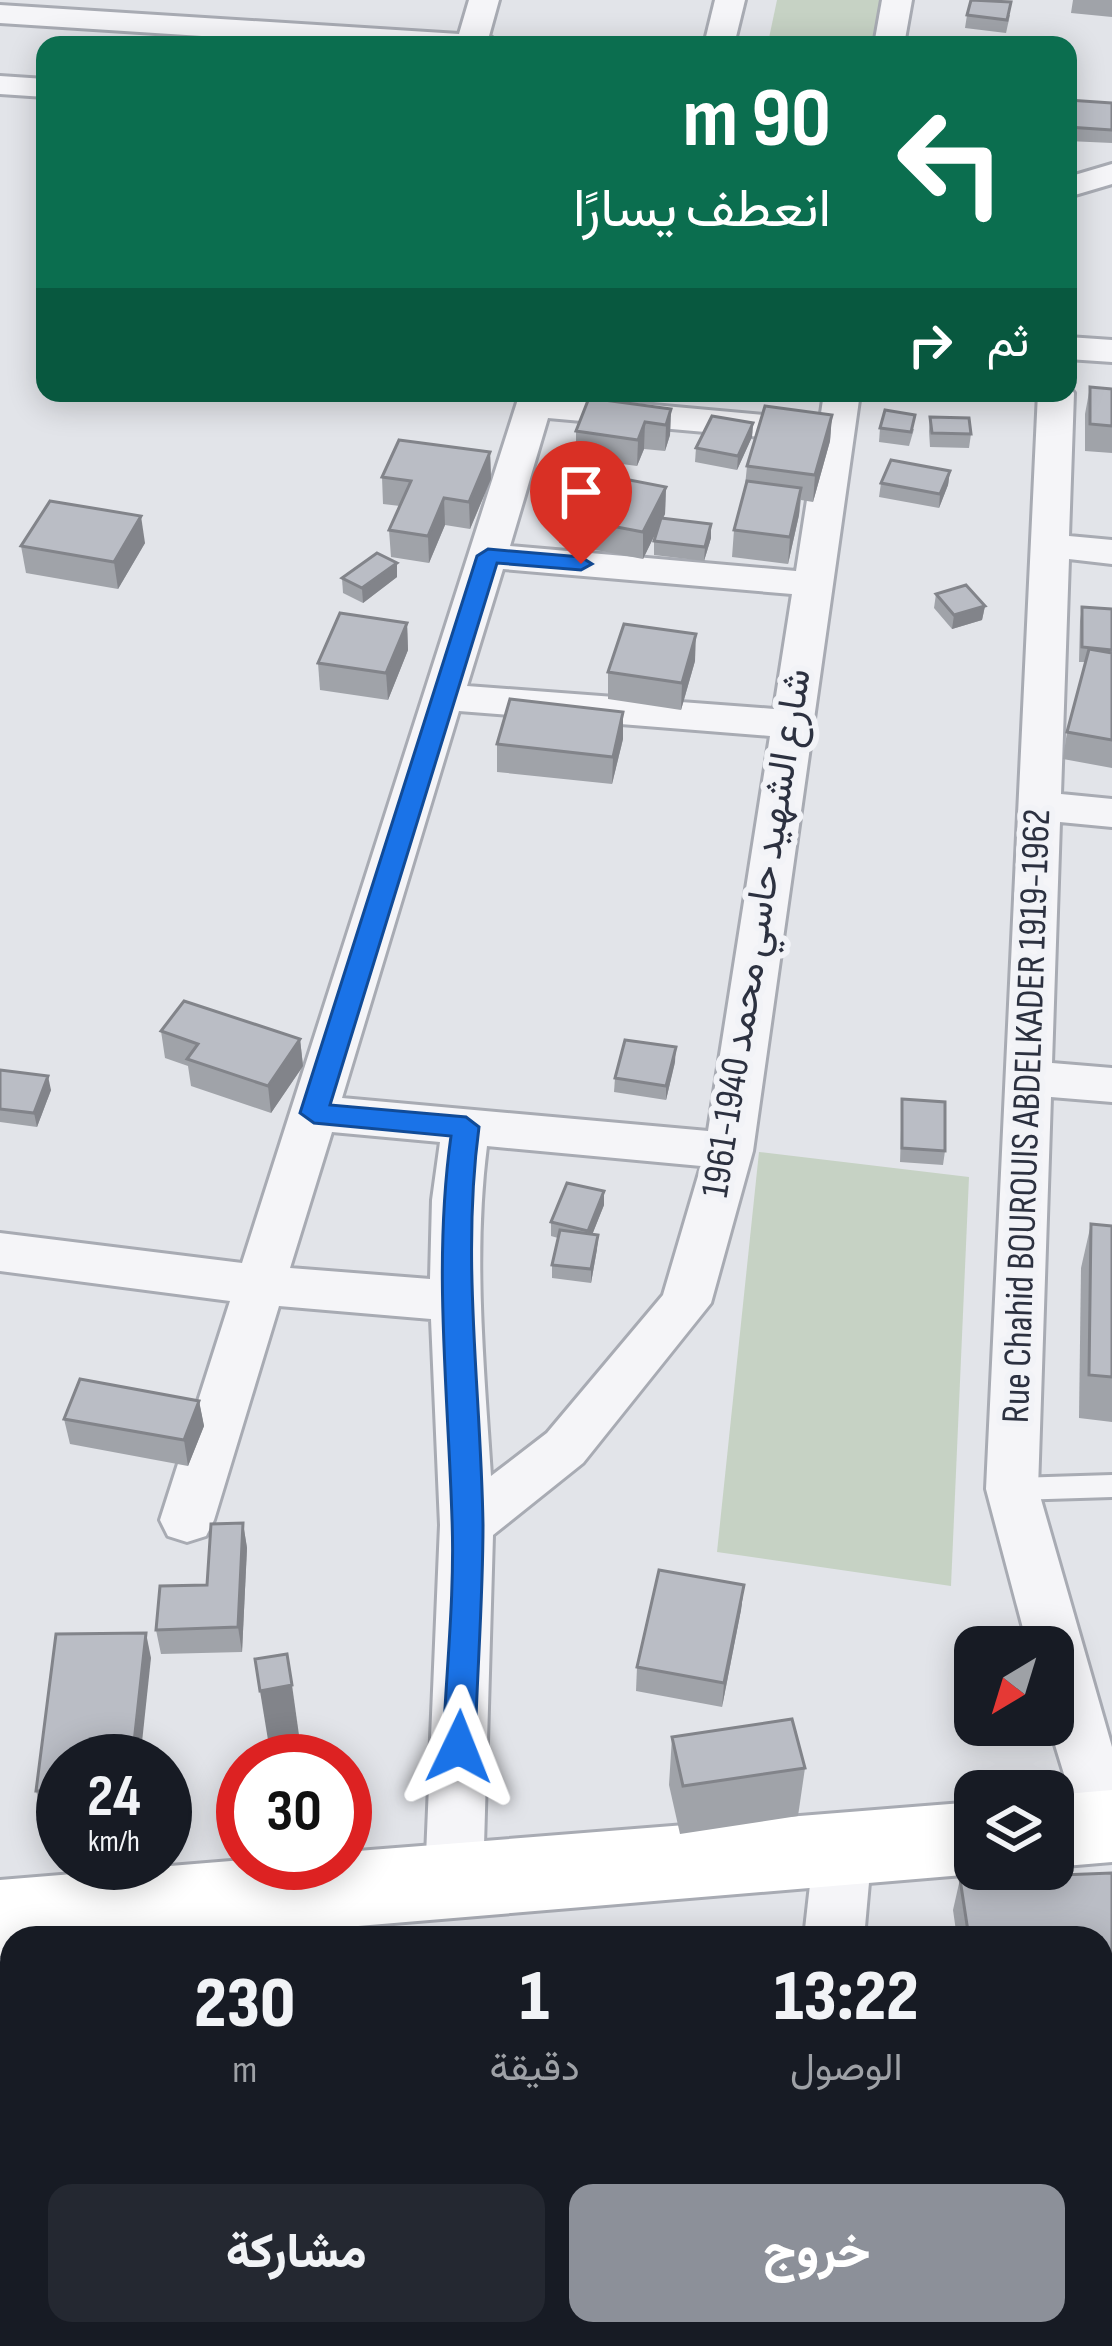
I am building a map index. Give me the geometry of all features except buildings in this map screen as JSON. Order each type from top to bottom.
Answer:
[{"type":"main road","points":[[0,1918],[305,1907],[454,1880],[954,1840]]},
{"type":"street","points":[[232,32],[243,0]]},
{"type":"street","points":[[474,36],[484,0]]},
{"type":"street","points":[[721,36],[730,0]]},
{"type":"street","points":[[891,36],[897,0]]},
{"type":"street","points":[[0,14],[306,36]]},
{"type":"street","points":[[0,86],[36,88]]},
{"type":"street","points":[[1077,184],[1112,174]]},
{"type":"street","points":[[1077,349],[1112,351]]},
{"type":"street","points":[[187,1520],[535,402]]},
{"type":"street","points":[[586,402],[838,412]]},
{"type":"street","name":"Rue Chahid BOUROUIS ABDELKADER 1919-1962","points":[[1056,402],[1012,1489],[1090,1828]]},
{"type":"street","name":"شارع الشهيد حاسي محمد 1940-1961","points":[[467,1525],[566,1448],[686,1303],[729,1151],[838,412]]},
{"type":"street","points":[[1050,546],[1112,552]]},
{"type":"street","points":[[488,556],[813,584]]},
{"type":"street","points":[[444,697],[792,724]]},
{"type":"street","points":[[1039,806],[1112,813]]},
{"type":"street","points":[[1029,1078],[1112,1085]]},
{"type":"street","points":[[314,1113],[729,1151]]},
{"type":"street","points":[[454,1880],[467,1525],[455,1301],[456,1200],[466,1127]]},
{"type":"street","points":[[0,1252],[260,1285],[455,1301]]},
{"type":"street","points":[[836,1926],[843,1849]]},
{"type":"lane","points":[[1012,1489],[1112,1486]]},
{"type":"green space","points":[[777,0],[889,0],[884,36],[769,36]]},
{"type":"green space","points":[[759,1152],[969,1177],[951,1586],[717,1552]]},
{"type":"route","points":[[459,1747],[467,1525],[455,1301],[456,1200],[466,1127],[314,1113],[488,556],[581,564]]}]
